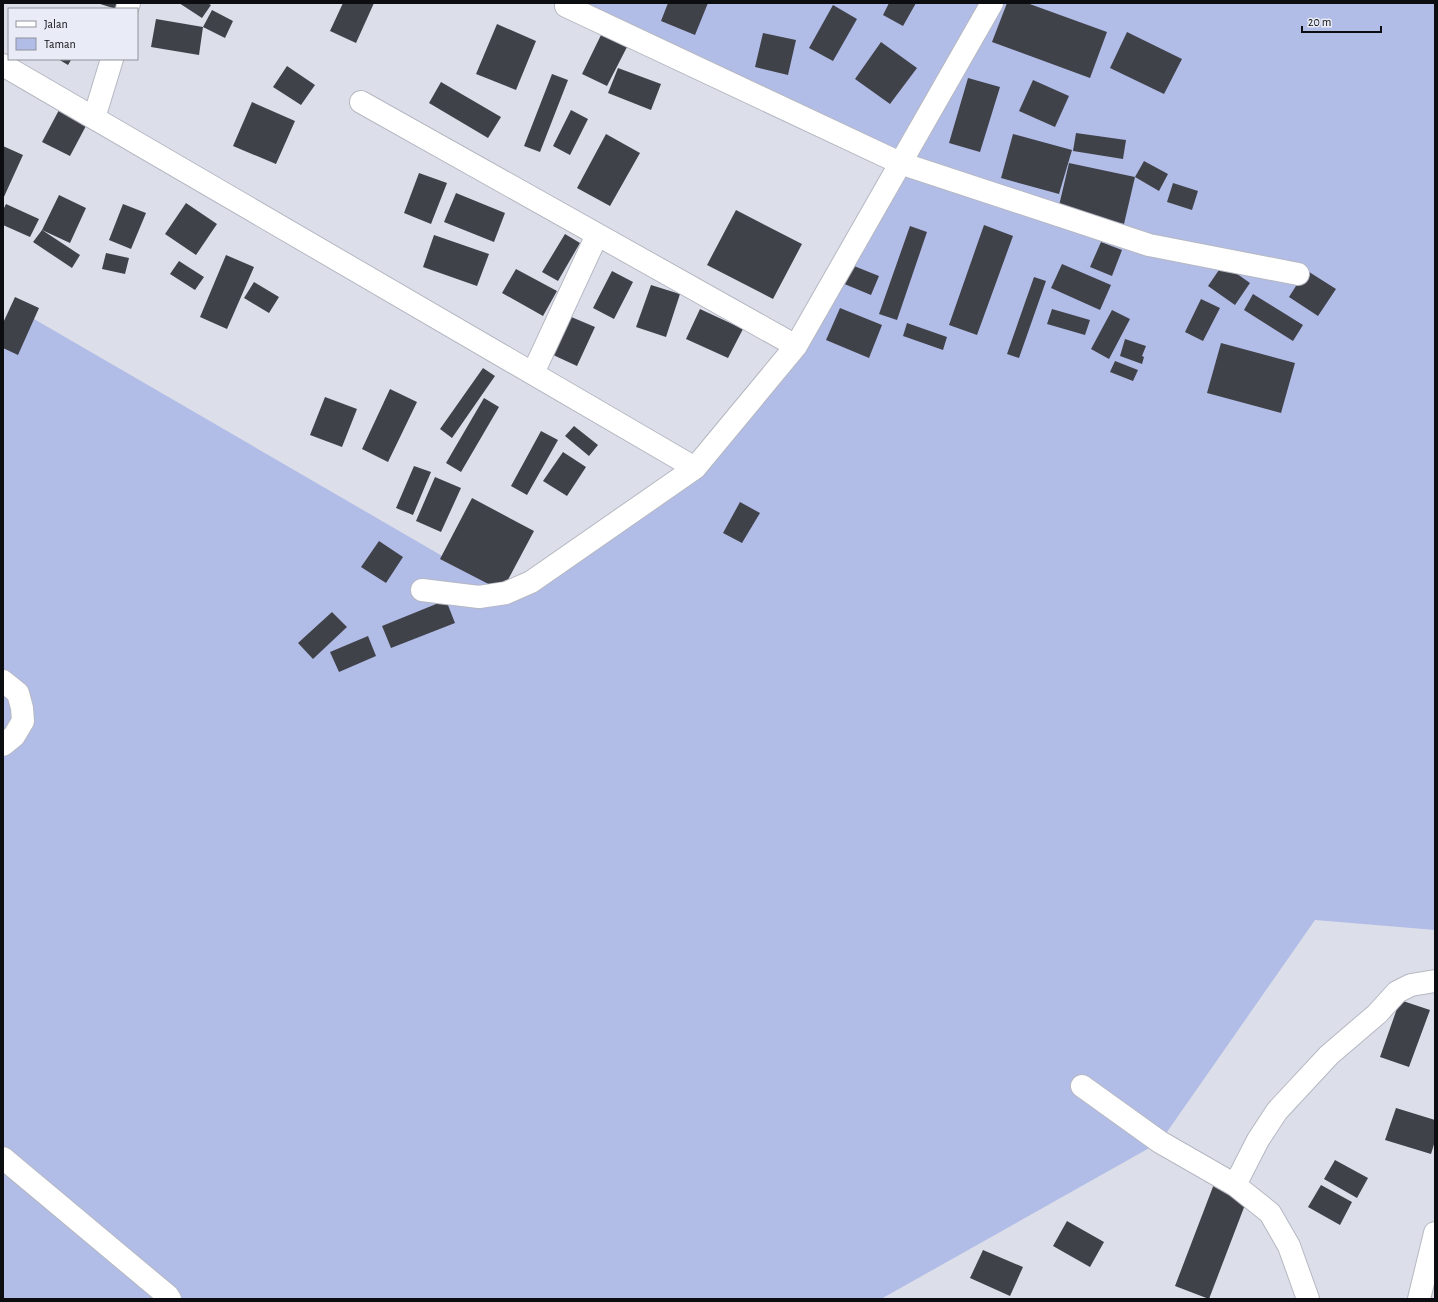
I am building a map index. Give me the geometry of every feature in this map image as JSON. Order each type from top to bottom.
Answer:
[{"type":"street","points":[[422,590],[479,597],[506,593],[531,582],[695,468],[796,346],[992,3]]},
{"type":"street","points":[[564,4],[900,163],[1149,245],[1298,274]]},
{"type":"street","points":[[94,118],[112,60]]},
{"type":"street","points":[[3,65],[695,468]]},
{"type":"street","points":[[361,102],[796,346]]},
{"type":"street","points":[[532,373],[597,235]]},
{"type":"street","points":[[3,681],[18,693],[22,708],[23,721],[14,736],[3,745]]},
{"type":"street","points":[[1235,1185],[1258,1140],[1277,1111],[1329,1055],[1377,1014],[1397,992],[1411,985],[1435,981]]},
{"type":"street","points":[[1082,1086],[1160,1142],[1235,1185],[1270,1213],[1290,1246],[1308,1299]]},
{"type":"street","points":[[3,1158],[170,1299]]},
{"type":"street","points":[[1419,1299],[1435,1233]]},
{"type":"green space","points":[[557,3],[992,3],[900,163]]},
{"type":"green space","points":[[993,3],[1435,3],[1435,930],[1315,920],[1160,1142],[881,1299],[3,1299],[3,343],[22,312],[506,593],[695,468],[796,346]]},
{"type":"building","points":[[97,3],[127,3],[126,8],[113,8]]},
{"type":"building","points":[[179,3],[207,3],[211,5],[202,18]]},
{"type":"building","points":[[343,3],[374,3],[356,43],[330,31]]},
{"type":"building","points":[[668,3],[708,3],[695,35],[661,21]]},
{"type":"building","points":[[889,3],[916,3],[903,26],[883,15]]},
{"type":"building","points":[[1007,3],[1027,3],[1107,32],[1090,78],[992,42]]},
{"type":"building","points":[[833,5],[857,19],[833,61],[809,48]]},
{"type":"building","points":[[212,10],[233,21],[225,38],[203,27]]},
{"type":"building","points":[[156,19],[203,27],[199,55],[151,47]]},
{"type":"building","points":[[497,24],[536,41],[516,90],[476,74]]},
{"type":"building","points":[[1127,32],[1182,59],[1164,94],[1110,68]]},
{"type":"building","points":[[763,33],[796,40],[788,75],[755,67]]},
{"type":"building","points":[[601,35],[627,47],[607,86],[582,74]]},
{"type":"building","points":[[881,42],[917,68],[890,104],[855,79]]},
{"type":"building","points":[[60,60],[71,60],[68,65]]},
{"type":"building","points":[[287,66],[315,85],[301,105],[273,87]]},
{"type":"building","points":[[618,68],[661,84],[651,110],[608,93]]},
{"type":"building","points":[[552,74],[568,80],[540,152],[524,146]]},
{"type":"building","points":[[968,78],[1000,87],[980,152],[949,143]]},
{"type":"building","points":[[1033,80],[1069,96],[1055,127],[1019,111]]},
{"type":"building","points":[[441,82],[501,117],[488,138],[429,103]]},
{"type":"building","points":[[252,102],[295,121],[276,164],[233,146]]},
{"type":"building","points":[[59,110],[87,124],[70,156],[42,142]]},
{"type":"building","points":[[571,110],[588,119],[570,155],[553,146]]},
{"type":"building","points":[[1076,133],[1126,140],[1123,159],[1073,151]]},
{"type":"building","points":[[606,134],[640,153],[610,206],[577,188]]},
{"type":"building","points":[[1013,134],[1072,150],[1059,194],[1001,178]]},
{"type":"building","points":[[3,146],[23,155],[3,199]]},
{"type":"building","points":[[1144,161],[1168,174],[1159,191],[1135,177]]},
{"type":"building","points":[[1069,163],[1135,177],[1124,224],[1058,210]]},
{"type":"building","points":[[419,173],[447,183],[431,224],[404,213]]},
{"type":"building","points":[[1173,183],[1198,191],[1192,210],[1167,202]]},
{"type":"building","points":[[456,193],[505,213],[494,242],[444,222]]},
{"type":"building","points":[[59,195],[86,208],[70,243],[42,230]]},
{"type":"building","points":[[186,203],[217,224],[196,255],[165,234]]},
{"type":"building","points":[[6,204],[39,219],[30,237],[3,225],[3,210]]},
{"type":"building","points":[[123,204],[146,213],[131,249],[109,240]]},
{"type":"building","points":[[736,210],[802,244],[773,299],[707,265]]},
{"type":"building","points":[[984,225],[1013,236],[977,335],[949,325]]},
{"type":"building","points":[[910,226],[927,232],[897,320],[879,314]]},
{"type":"building","points":[[42,230],[80,255],[72,268],[33,242]]},
{"type":"building","points":[[565,234],[580,243],[558,281],[542,272]]},
{"type":"building","points":[[434,235],[489,254],[477,286],[423,267]]},
{"type":"building","points":[[1101,242],[1122,250],[1112,276],[1090,267]]},
{"type":"building","points":[[106,253],[129,258],[125,274],[102,269]]},
{"type":"building","points":[[226,255],[254,267],[227,329],[200,317]]},
{"type":"building","points":[[179,261],[204,277],[195,290],[170,274]]},
{"type":"building","points":[[849,264],[879,276],[871,295],[842,283]]},
{"type":"building","points":[[1062,264],[1111,285],[1100,310],[1051,288]]},
{"type":"building","points":[[1223,264],[1250,283],[1235,305],[1208,286]]},
{"type":"building","points":[[516,269],[557,291],[543,316],[502,293]]},
{"type":"building","points":[[1306,270],[1336,289],[1318,316],[1289,297]]},
{"type":"building","points":[[612,271],[633,282],[614,319],[593,308]]},
{"type":"building","points":[[1034,277],[1046,281],[1019,358],[1007,354]]},
{"type":"building","points":[[254,282],[279,297],[269,313],[244,298]]},
{"type":"building","points":[[651,285],[680,294],[666,337],[636,327]]},
{"type":"building","points":[[1253,294],[1303,325],[1293,341],[1244,310]]},
{"type":"building","points":[[15,297],[39,308],[18,355],[3,348],[3,323]]},
{"type":"building","points":[[1201,299],[1220,308],[1203,341],[1185,332]]},
{"type":"building","points":[[840,308],[882,325],[869,358],[826,340]]},
{"type":"building","points":[[700,309],[743,329],[728,358],[686,339]]},
{"type":"building","points":[[1052,309],[1090,320],[1085,335],[1047,324]]},
{"type":"building","points":[[1112,310],[1130,319],[1109,359],[1091,349]]},
{"type":"building","points":[[569,316],[595,327],[577,366],[551,354]]},
{"type":"building","points":[[907,323],[947,337],[943,350],[903,336]]},
{"type":"building","points":[[1125,339],[1146,346],[1142,356],[1144,357],[1142,364],[1120,356]]},
{"type":"building","points":[[1221,343],[1295,363],[1281,413],[1207,393]]},
{"type":"building","points":[[1115,361],[1138,370],[1133,381],[1110,372]]},
{"type":"building","points":[[483,368],[495,376],[452,438],[440,429]]},
{"type":"building","points":[[390,389],[417,402],[388,462],[362,449]]},
{"type":"building","points":[[325,397],[357,409],[342,447],[310,435]]},
{"type":"building","points":[[484,398],[499,407],[461,472],[446,463]]},
{"type":"building","points":[[574,426],[598,445],[589,456],[565,436]]},
{"type":"building","points":[[541,431],[558,440],[527,495],[511,486]]},
{"type":"building","points":[[563,452],[586,467],[567,496],[543,481]]},
{"type":"building","points":[[414,466],[431,472],[413,515],[396,508]]},
{"type":"building","points":[[435,477],[461,488],[441,532],[416,521]]},
{"type":"building","points":[[472,498],[534,531],[502,591],[440,559]]},
{"type":"building","points":[[740,502],[760,513],[742,543],[723,533]]},
{"type":"building","points":[[379,541],[403,557],[386,583],[361,567]]},
{"type":"building","points":[[446,600],[455,623],[391,648],[382,626]]},
{"type":"building","points":[[332,612],[347,627],[313,659],[298,643]]},
{"type":"building","points":[[368,636],[376,656],[339,672],[330,652]]},
{"type":"building","points":[[1400,1000],[1430,1010],[1409,1067],[1380,1057]]},
{"type":"building","points":[[1396,1108],[1435,1120],[1435,1141],[1431,1154],[1385,1140]]},
{"type":"building","points":[[1335,1160],[1368,1178],[1357,1198],[1324,1179]]},
{"type":"building","points":[[1214,1184],[1248,1197],[1209,1299],[1175,1286]]},
{"type":"building","points":[[1321,1185],[1352,1202],[1340,1225],[1308,1207]]},
{"type":"building","points":[[1067,1221],[1104,1242],[1090,1267],[1053,1246]]},
{"type":"building","points":[[983,1250],[1023,1267],[1010,1296],[970,1278]]}]
